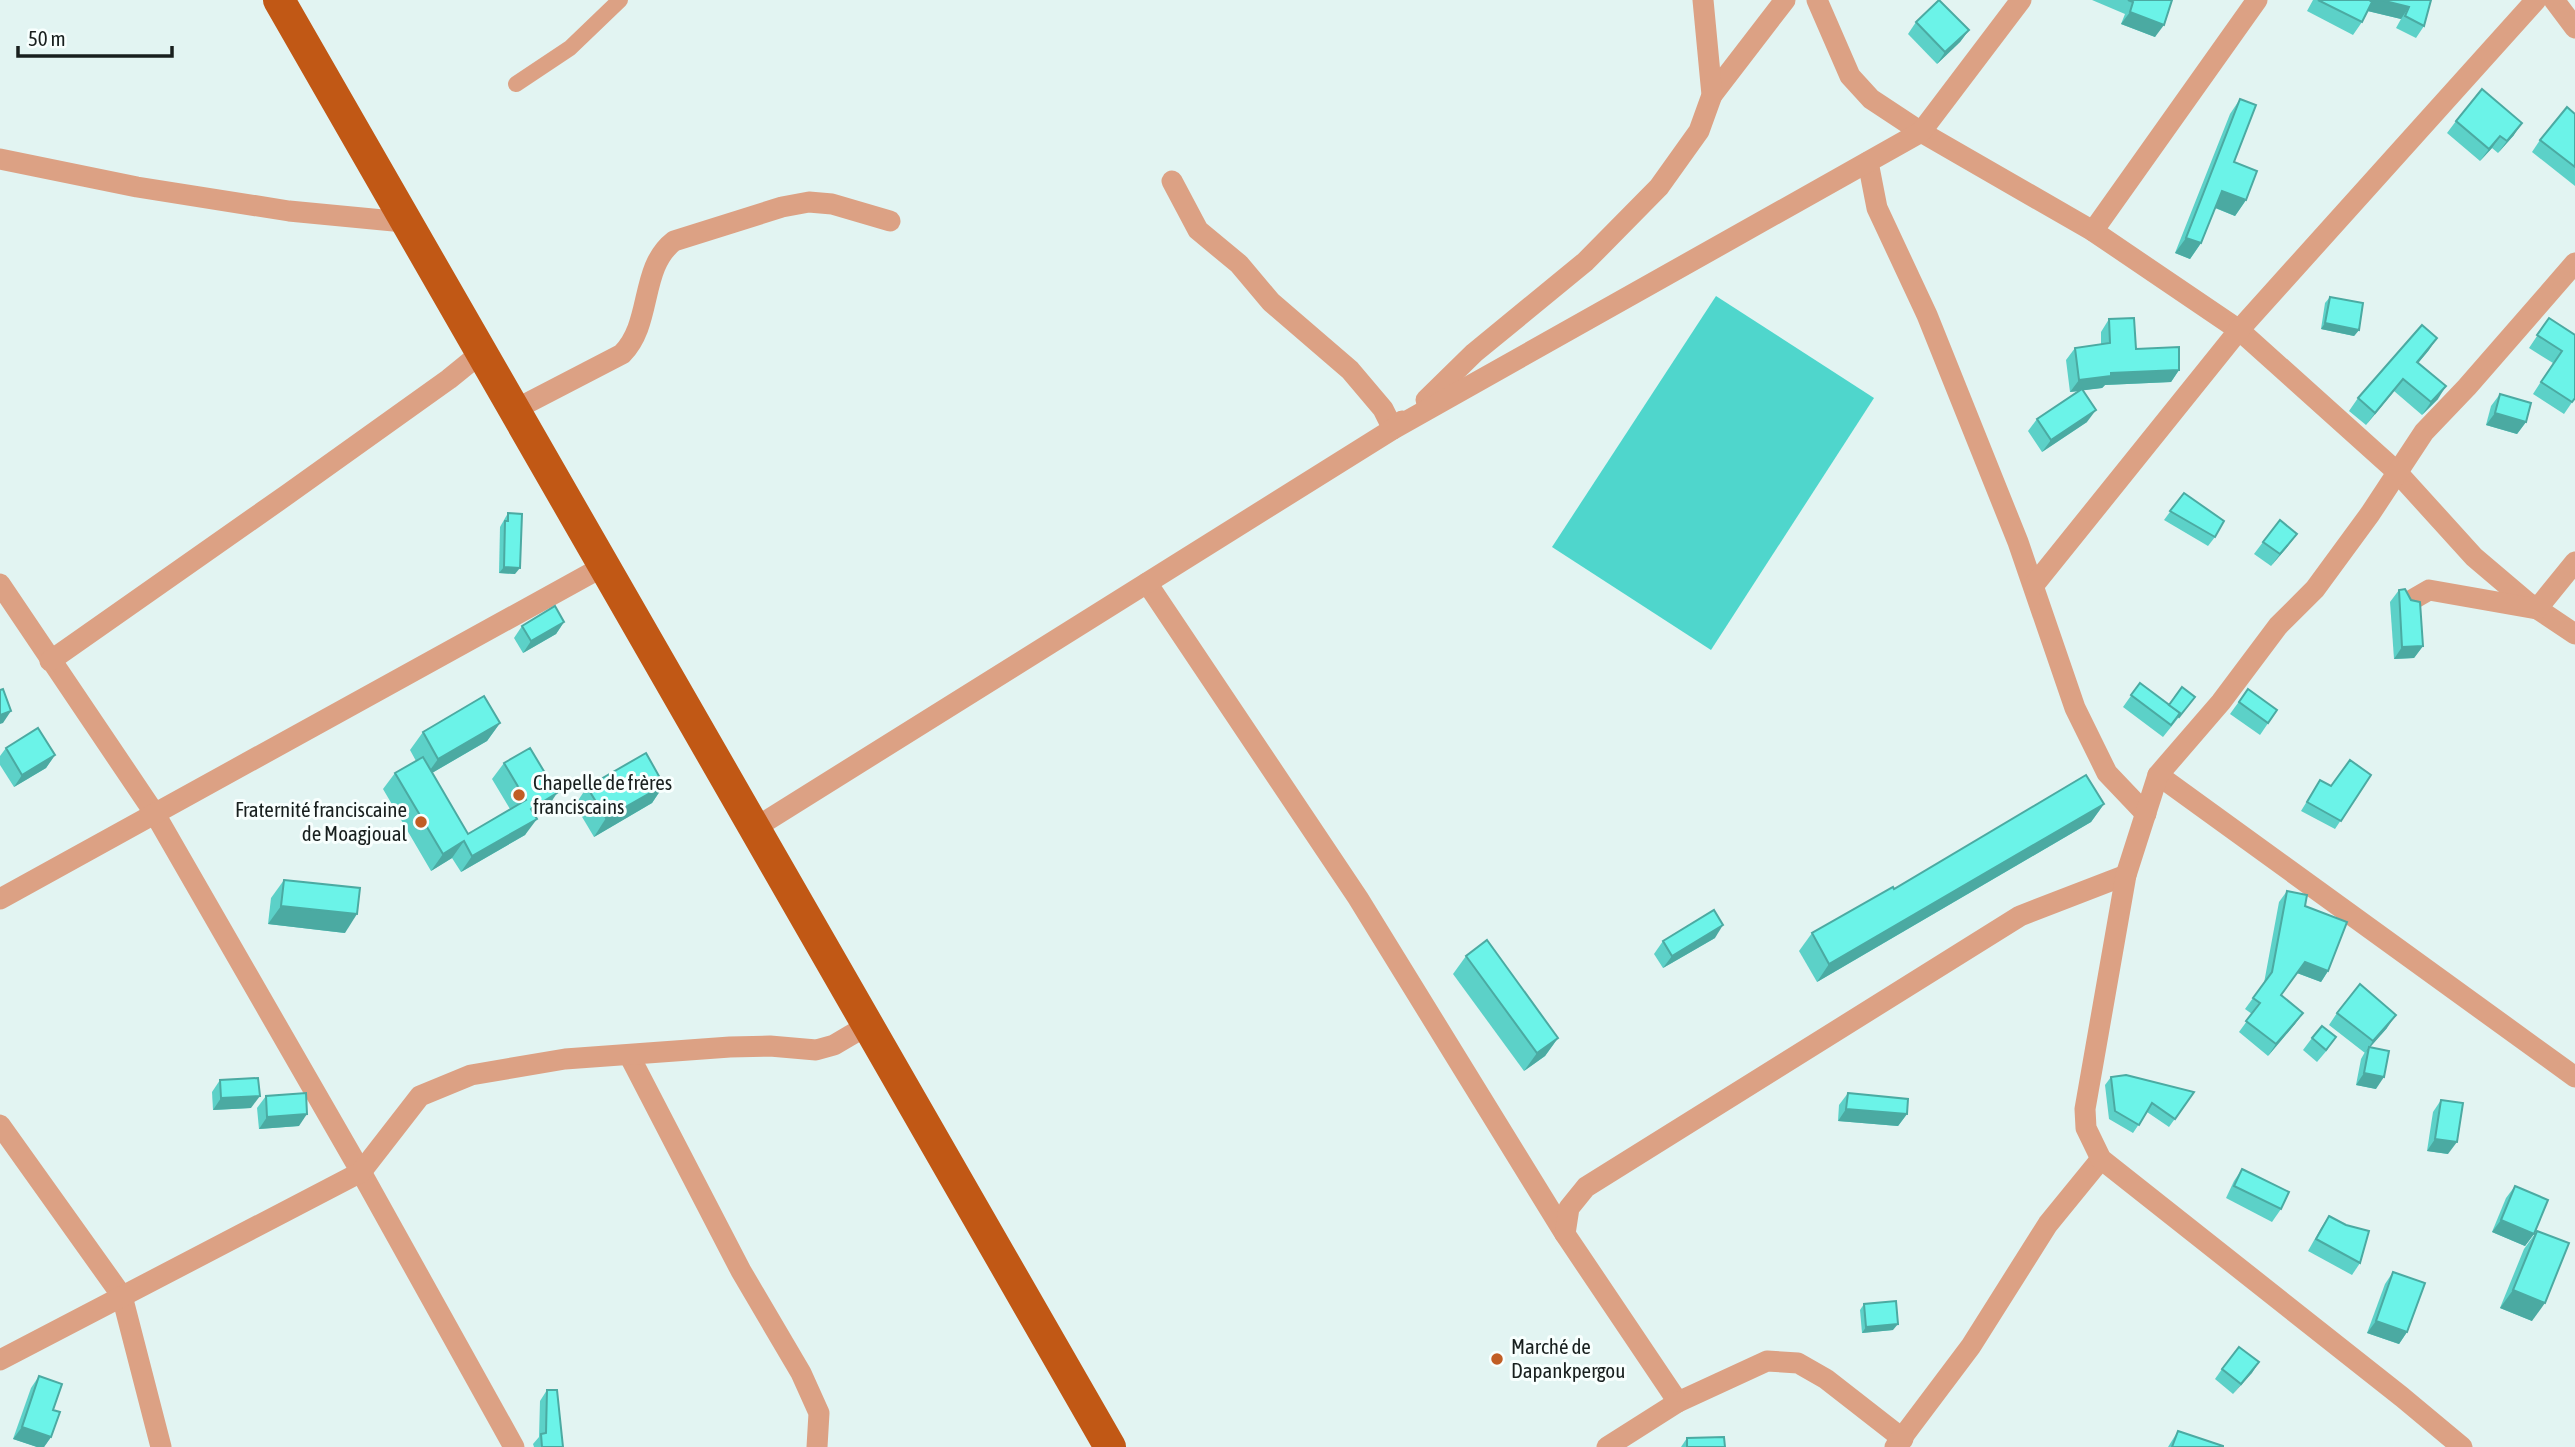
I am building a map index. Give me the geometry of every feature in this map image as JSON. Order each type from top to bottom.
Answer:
[{"type":"main road","points":[[279,0],[404,222],[1110,1447]]},
{"type":"street","points":[[516,85],[570,48],[620,0]]},
{"type":"street","points":[[1703,0],[1712,95]]},
{"type":"street","points":[[1393,429],[1450,379],[1474,353],[1585,262],[1660,187],[1699,131],[1712,95],[1785,0]]},
{"type":"street","points":[[1817,0],[1850,76],[1871,99],[1921,132],[2093,231],[2239,330],[2396,471],[2474,557],[2537,609],[2575,634]]},
{"type":"street","points":[[755,828],[1393,429],[1921,132],[2021,0]]},
{"type":"street","points":[[2093,231],[2257,0]]},
{"type":"street","points":[[2034,585],[2239,330],[2536,0]]},
{"type":"street","points":[[2554,0],[2575,28]]},
{"type":"street","points":[[0,159],[151,189],[289,211],[404,222]]},
{"type":"street","points":[[1868,162],[1877,208],[1927,315],[2034,585],[2075,708],[2107,773],[2146,814]]},
{"type":"street","points":[[1172,181],[1198,230],[1240,264],[1271,302],[1350,370],[1382,409],[1393,429]]},
{"type":"street","points":[[514,410],[622,354],[631,345],[638,332],[656,261],[674,241],[782,207],[809,202],[832,204],[890,221]]},
{"type":"street","points":[[2462,1447],[2101,1159],[2086,1128],[2085,1109],[2126,875],[2158,775],[2221,702],[2278,626],[2315,589],[2370,514],[2424,432],[2575,263]]},
{"type":"street","points":[[50,661],[449,379],[481,353]]},
{"type":"street","points":[[2537,609],[2575,562]]},
{"type":"street","points":[[0,899],[604,566]]},
{"type":"street","points":[[1147,583],[1358,898],[1565,1234],[1678,1402]]},
{"type":"street","points":[[0,584],[155,814],[361,1172],[514,1447]]},
{"type":"street","points":[[2410,600],[2429,590],[2537,609]]},
{"type":"street","points":[[2158,775],[2575,1077]]},
{"type":"street","points":[[1565,1234],[1569,1208],[1586,1187],[2020,916],[2126,875]]},
{"type":"street","points":[[0,1360],[361,1172],[420,1096],[471,1075],[565,1059],[730,1047],[770,1046],[816,1050],[834,1045],[868,1025]]},
{"type":"street","points":[[629,1055],[741,1271],[801,1373],[819,1413],[817,1447]]},
{"type":"street","points":[[0,1125],[122,1296],[161,1447]]},
{"type":"street","points":[[1607,1447],[1678,1402],[1767,1361],[1798,1363],[1826,1379],[1899,1443],[1971,1346],[2048,1224],[2101,1159]]},
{"type":"shaded area","points":[[1716,296],[1874,398],[1711,650],[1552,547]]},
{"type":"building","points":[[1939,0],[1969,30],[1945,52],[1916,22]]},
{"type":"building","points":[[2128,0],[2172,0],[2164,25],[2130,12],[2133,2]]},
{"type":"building","points":[[2318,0],[2369,0],[2372,2],[2362,22]]},
{"type":"building","points":[[2381,0],[2431,0],[2424,26],[2405,16],[2409,7]]},
{"type":"building","points":[[2482,89],[2522,123],[2507,141],[2500,136],[2489,149],[2456,121]]},
{"type":"building","points":[[2240,99],[2256,105],[2234,162],[2257,171],[2246,200],[2222,191],[2201,243],[2186,238]]},
{"type":"building","points":[[2567,107],[2575,114],[2575,167],[2540,140]]},
{"type":"building","points":[[2330,297],[2363,303],[2359,330],[2325,323]]},
{"type":"building","points":[[2134,318],[2136,349],[2179,347],[2179,370],[2111,373],[2111,376],[2079,380],[2075,348],[2110,343],[2109,319]]},
{"type":"building","points":[[2549,318],[2575,335],[2575,398],[2572,402],[2541,382],[2562,351],[2537,335]]},
{"type":"building","points":[[2422,325],[2437,338],[2417,362],[2446,386],[2431,402],[2403,379],[2375,413],[2358,398]]},
{"type":"building","points":[[2082,389],[2096,410],[2051,440],[2037,419]]},
{"type":"building","points":[[2500,394],[2531,403],[2526,422],[2495,413]]},
{"type":"building","points":[[2184,493],[2224,521],[2215,537],[2170,511]]},
{"type":"building","points":[[508,513],[522,514],[520,568],[504,567],[505,521],[508,521]]},
{"type":"building","points":[[2280,520],[2297,534],[2280,554],[2263,542]]},
{"type":"building","points":[[2405,589],[2411,600],[2420,602],[2423,646],[2402,647],[2399,590]]},
{"type":"building","points":[[555,606],[564,622],[531,641],[522,626]]},
{"type":"building","points":[[2140,683],[2180,713],[2171,725],[2131,695]]},
{"type":"building","points":[[2182,687],[2195,697],[2179,717],[2180,713],[2169,705]]},
{"type":"building","points":[[3,689],[11,711],[0,715],[0,690]]},
{"type":"building","points":[[2248,689],[2277,710],[2268,723],[2239,702]]},
{"type":"building","points":[[484,696],[500,723],[438,759],[423,732]]},
{"type":"building","points":[[38,728],[55,755],[22,775],[6,748]]},
{"type":"building","points":[[530,748],[557,793],[531,809],[537,819],[472,856],[464,841],[443,854],[395,773],[423,757],[468,834],[526,800],[504,763]]},
{"type":"building","points":[[646,753],[664,785],[606,818],[587,787]]},
{"type":"building","points":[[2350,760],[2371,775],[2341,821],[2307,802],[2320,780],[2331,786]]},
{"type":"building","points":[[2086,775],[2104,804],[1829,964],[1812,933],[1893,887],[1894,889]]},
{"type":"building","points":[[284,880],[360,888],[357,914],[281,906]]},
{"type":"building","points":[[2287,891],[2307,895],[2305,906],[2347,922],[2328,971],[2305,962],[2281,995],[2303,1013],[2276,1044],[2246,1021],[2260,1003],[2253,998],[2272,972]]},
{"type":"building","points":[[1714,910],[1723,925],[1672,956],[1663,941]]},
{"type":"building","points":[[1487,940],[1558,1038],[1537,1053],[1466,956]]},
{"type":"building","points":[[2360,984],[2396,1015],[2373,1041],[2337,1013]]},
{"type":"building","points":[[2322,1026],[2336,1037],[2326,1050],[2312,1038]]},
{"type":"building","points":[[2369,1047],[2389,1051],[2384,1077],[2364,1073]]},
{"type":"building","points":[[2126,1075],[2194,1092],[2175,1119],[2152,1103],[2139,1125],[2115,1111],[2111,1077]]},
{"type":"building","points":[[258,1078],[260,1096],[221,1098],[220,1080]]},
{"type":"building","points":[[306,1093],[307,1114],[267,1117],[266,1096]]},
{"type":"building","points":[[1848,1093],[1908,1099],[1907,1114],[1846,1109]]},
{"type":"building","points":[[2441,1100],[2463,1103],[2457,1142],[2435,1139]]},
{"type":"building","points":[[2242,1169],[2289,1192],[2281,1209],[2234,1186]]},
{"type":"building","points":[[2515,1186],[2548,1200],[2534,1234],[2501,1220]]},
{"type":"building","points":[[2329,1216],[2346,1225],[2369,1231],[2360,1263],[2316,1239]]},
{"type":"building","points":[[2537,1231],[2569,1243],[2545,1303],[2513,1290]]},
{"type":"building","points":[[2393,1272],[2425,1283],[2407,1332],[2376,1321]]},
{"type":"building","points":[[1896,1301],[1898,1324],[1866,1327],[1864,1304]]},
{"type":"building","points":[[2239,1347],[2259,1362],[2241,1384],[2222,1369]]},
{"type":"building","points":[[39,1376],[62,1384],[53,1410],[60,1412],[51,1437],[22,1427]]},
{"type":"building","points":[[547,1390],[557,1390],[563,1447],[542,1447],[541,1434],[546,1433]]},
{"type":"building","points":[[2178,1431],[2223,1446],[2223,1447],[2172,1447]]},
{"type":"building","points":[[1724,1437],[1725,1447],[1687,1447],[1687,1438]]},
{"type":"place","name":"Chapelle de frères franciscains","points":[[519,795]]},
{"type":"place","name":"Fraternité franciscaine de Moagjoual","points":[[421,822]]},
{"type":"place","name":"Marché de Dapankpergou","points":[[1497,1359]]}]
